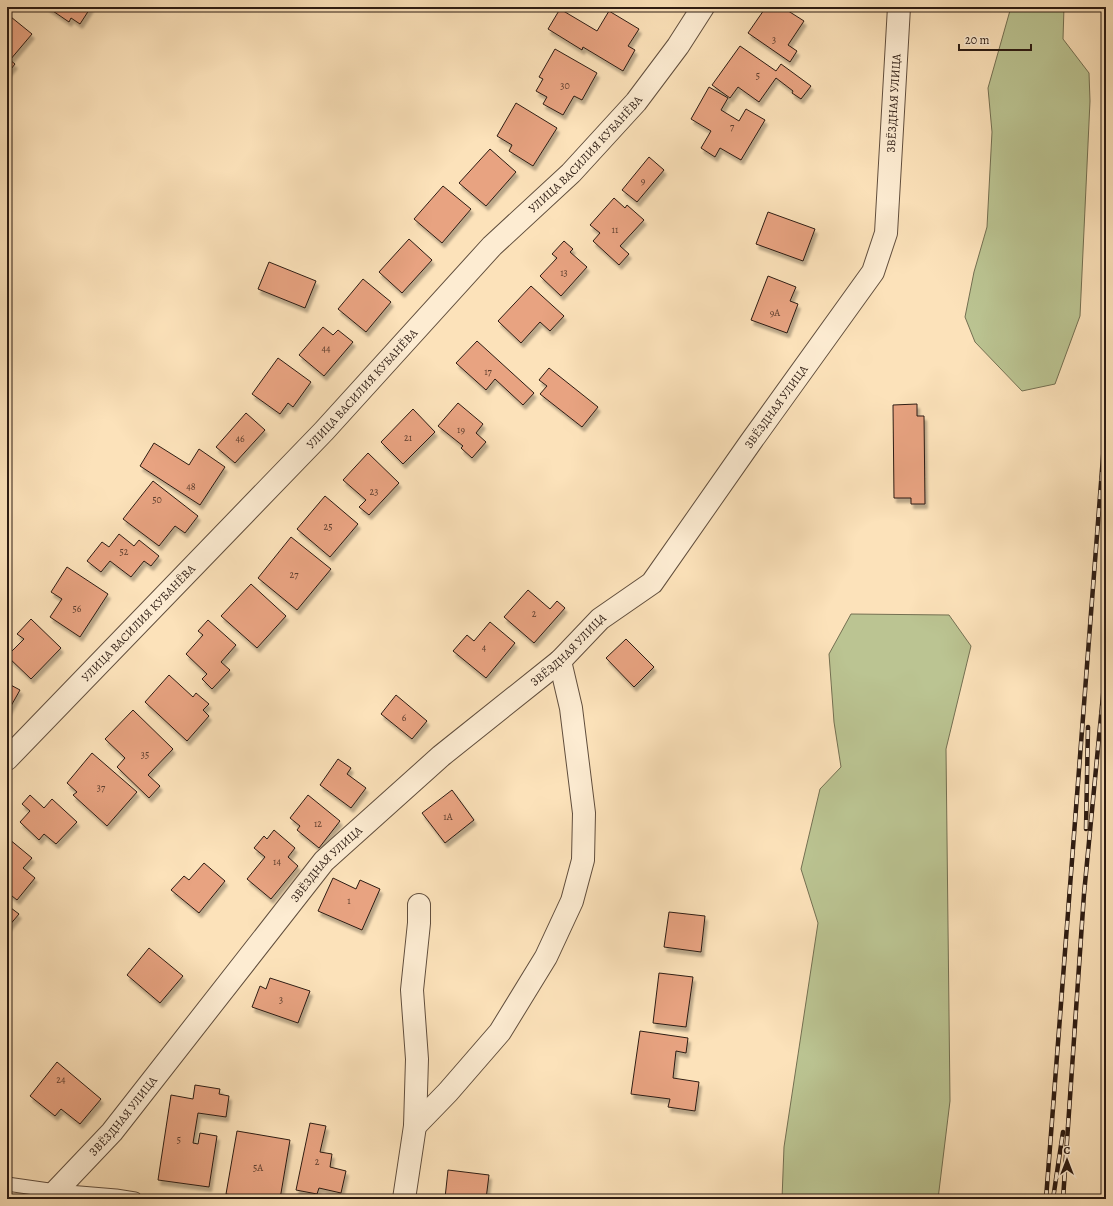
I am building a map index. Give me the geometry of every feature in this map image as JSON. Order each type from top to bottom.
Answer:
[{"type":"street","name":"УЛИЦА ВАСИЛИЯ КУБАНЁВА","points":[[7,759],[324,431],[492,246],[576,168],[636,102],[678,46],[703,7]]},
{"type":"street","name":"ЗВЁЗДНАЯ УЛИЦА","points":[[55,1195],[112,1132],[324,861],[441,756],[560,661],[600,618],[652,584],[750,443],[873,272],[886,233],[899,7]]},
{"type":"street","points":[[415,1126],[448,1092],[500,1032],[546,957],[572,901],[583,860],[584,813],[571,708],[560,661]]},
{"type":"street","points":[[404,1199],[415,1126],[417,1059],[412,990],[419,923],[419,905]]},
{"type":"lane","points":[[7,1184],[55,1195],[116,1196],[135,1199]]},
{"type":"green space","points":[[1011,7],[1064,7],[1063,39],[1089,73],[1090,101],[1080,316],[1055,384],[1022,391],[975,342],[965,317],[974,272],[987,227],[992,132],[988,88]]},
{"type":"green space","points":[[851,614],[949,615],[971,646],[946,749],[950,1101],[938,1199],[782,1199],[784,1147],[818,923],[801,869],[820,789],[841,767],[834,722],[829,654]]},
{"type":"building","points":[[47,7],[91,7],[80,24],[71,18],[69,22]]},
{"type":"building","points":[[766,7],[782,7],[804,21],[788,45],[797,51],[790,62],[748,33]]},
{"type":"building","points":[[560,9],[597,31],[609,11],[639,29],[628,46],[635,50],[623,71],[583,47],[582,50],[548,29]]},
{"type":"building","points":[[11,17],[32,34],[10,60],[15,64],[7,74],[7,22]]},
{"type":"building","points":[[740,46],[776,71],[781,64],[811,86],[801,99],[776,78],[759,102],[738,87],[730,98],[712,85]]},
{"type":"building","points":[[555,49],[597,73],[582,100],[574,96],[563,115],[543,104],[547,97],[536,91],[543,79],[539,77]]},
{"type":"building","points":[[709,87],[728,98],[721,110],[739,121],[746,109],[765,120],[741,160],[720,148],[715,157],[701,148],[711,131],[691,119]]},
{"type":"building","points":[[516,103],[557,128],[533,166],[509,151],[512,145],[497,136]]},
{"type":"building","points":[[490,149],[516,172],[486,206],[459,183]]},
{"type":"building","points":[[649,157],[664,170],[637,202],[622,190]]},
{"type":"building","points":[[443,186],[471,209],[442,243],[414,219]]},
{"type":"building","points":[[614,198],[625,208],[627,205],[644,220],[620,246],[629,254],[619,265],[593,241],[600,233],[590,225]]},
{"type":"building","points":[[768,212],[815,229],[803,261],[756,244]]},
{"type":"building","points":[[409,239],[432,260],[402,293],[379,272]]},
{"type":"building","points":[[564,241],[573,249],[570,252],[587,267],[561,296],[540,276],[557,258],[552,254]]},
{"type":"building","points":[[269,262],[316,281],[305,308],[258,289]]},
{"type":"building","points":[[768,276],[796,287],[790,301],[798,304],[787,333],[751,320]]},
{"type":"building","points":[[363,279],[391,302],[366,332],[338,309]]},
{"type":"building","points":[[531,286],[564,316],[550,331],[540,322],[521,343],[498,321]]},
{"type":"building","points":[[323,327],[333,335],[338,330],[353,342],[324,376],[299,355]]},
{"type":"building","points":[[477,341],[534,393],[523,405],[495,379],[486,390],[456,363]]},
{"type":"building","points":[[278,358],[311,382],[293,407],[288,403],[280,414],[252,394]]},
{"type":"building","points":[[549,368],[598,407],[582,427],[540,394],[547,386],[539,380]]},
{"type":"building","points":[[458,403],[483,424],[476,433],[486,442],[472,458],[461,448],[463,446],[438,426]]},
{"type":"building","points":[[917,404],[917,416],[924,416],[925,504],[911,504],[911,498],[894,498],[893,405]]},
{"type":"building","points":[[413,409],[435,432],[403,464],[381,442]]},
{"type":"building","points":[[246,413],[265,430],[235,463],[216,447]]},
{"type":"building","points":[[154,443],[189,465],[199,449],[225,467],[200,505],[140,466]]},
{"type":"building","points":[[368,453],[399,483],[369,515],[359,507],[366,500],[343,480]]},
{"type":"building","points":[[153,481],[198,516],[185,533],[175,526],[159,546],[123,519]]},
{"type":"building","points":[[325,496],[358,524],[330,557],[297,529]]},
{"type":"building","points":[[119,534],[134,546],[139,540],[159,556],[151,566],[144,561],[131,577],[110,561],[101,572],[87,561],[102,542],[109,547]]},
{"type":"building","points":[[291,537],[331,569],[297,610],[258,578]]},
{"type":"building","points":[[67,567],[108,594],[80,637],[50,617],[62,599],[51,592]]},
{"type":"building","points":[[251,584],[286,616],[257,648],[221,616]]},
{"type":"building","points":[[528,590],[550,609],[557,601],[565,608],[534,643],[504,617]]},
{"type":"building","points":[[31,619],[61,648],[31,679],[7,656],[24,639],[17,634]]},
{"type":"building","points":[[208,620],[236,645],[221,662],[230,670],[212,689],[202,679],[207,674],[186,654],[203,635],[198,631]]},
{"type":"building","points":[[490,622],[515,643],[486,678],[453,651],[467,635],[474,641]]},
{"type":"building","points":[[626,639],[654,667],[634,687],[606,658]]},
{"type":"building","points":[[169,675],[193,697],[196,693],[209,704],[203,710],[209,716],[187,741],[145,702]]},
{"type":"building","points":[[7,683],[20,690],[7,713]]},
{"type":"building","points":[[396,695],[427,721],[412,739],[381,714]]},
{"type":"building","points":[[133,710],[173,749],[148,775],[160,786],[149,798],[117,767],[125,758],[105,739]]},
{"type":"building","points":[[92,753],[137,792],[107,826],[73,795],[77,792],[67,783]]},
{"type":"building","points":[[338,759],[351,768],[347,774],[366,788],[351,808],[320,785]]},
{"type":"building","points":[[452,790],[474,820],[445,843],[422,813]]},
{"type":"building","points":[[30,795],[44,808],[52,799],[77,822],[56,844],[44,834],[39,840],[20,822],[30,811],[22,804]]},
{"type":"building","points":[[308,795],[340,821],[319,848],[297,830],[300,826],[290,818]]},
{"type":"building","points":[[274,830],[295,848],[288,857],[298,866],[271,899],[247,879],[265,857],[254,848],[264,836],[267,839]]},
{"type":"building","points":[[9,839],[32,858],[23,868],[35,878],[17,900],[7,892],[7,887],[11,883],[7,880],[7,841]]},
{"type":"building","points":[[204,863],[225,881],[199,913],[171,890],[184,876],[189,880]]},
{"type":"building","points":[[333,878],[356,889],[360,880],[380,889],[362,930],[318,911]]},
{"type":"building","points":[[7,905],[19,914],[8,927],[7,926]]},
{"type":"building","points":[[669,912],[705,916],[701,952],[664,947]]},
{"type":"building","points":[[149,948],[183,976],[160,1003],[127,975]]},
{"type":"building","points":[[659,973],[693,977],[686,1027],[653,1023]]},
{"type":"building","points":[[270,978],[310,991],[298,1023],[252,1007],[260,986],[266,989]]},
{"type":"building","points":[[640,1031],[688,1038],[686,1053],[676,1051],[673,1078],[699,1082],[695,1111],[668,1107],[670,1099],[631,1094]]},
{"type":"building","points":[[57,1062],[101,1099],[80,1124],[61,1109],[55,1116],[30,1096]]},
{"type":"building","points":[[195,1085],[220,1089],[219,1094],[229,1096],[226,1117],[198,1113],[193,1143],[198,1144],[200,1133],[217,1136],[209,1187],[158,1180],[171,1095],[193,1099]]},
{"type":"building","points":[[310,1123],[326,1126],[320,1152],[332,1154],[330,1167],[346,1171],[341,1193],[319,1188],[317,1194],[296,1190]]},
{"type":"building","points":[[237,1131],[290,1140],[280,1199],[256,1199],[226,1194]]},
{"type":"building","points":[[448,1170],[489,1175],[486,1199],[426,1199],[426,1196],[445,1198]]},
{"type":"railway","points":[[1046,1199],[1106,418]]},
{"type":"railway","points":[[1063,1199],[1084,894],[1106,664]]},
{"type":"railway","points":[[1086,829],[1088,727]]},
{"type":"railway","points":[[1053,1199],[1063,1132]]}]
